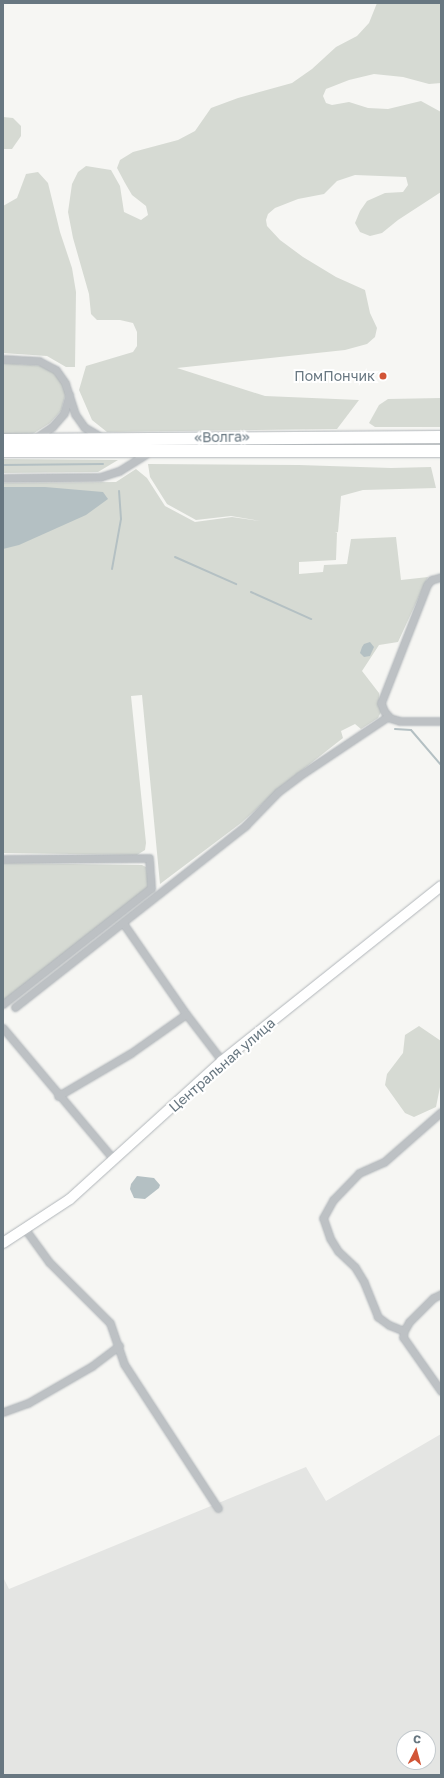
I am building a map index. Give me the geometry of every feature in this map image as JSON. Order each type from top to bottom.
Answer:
[{"type":"highway","name":"«Волга»","points":[[3,440],[104,438],[441,437]]},
{"type":"highway","name":"«Волга»","points":[[3,451],[441,451]]},
{"type":"main road","name":"Центральная улица","points":[[3,1243],[25,1230],[70,1199],[222,1061],[441,886]]},
{"type":"street","points":[[3,359],[39,361],[48,364],[60,374],[69,392],[75,414],[84,427],[104,438]]},
{"type":"street","points":[[31,440],[52,427],[64,413],[69,392]]},
{"type":"street","points":[[3,478],[100,477],[119,471],[149,452]]},
{"type":"street","points":[[387,717],[381,703],[427,585],[431,580],[441,577]]},
{"type":"street","points":[[15,1007],[124,923],[245,826],[289,784],[354,737],[387,717],[400,721],[441,721]]},
{"type":"street","points":[[3,859],[149,858],[151,888],[3,1004]]},
{"type":"street","points":[[124,923],[186,1014],[222,1061]]},
{"type":"street","points":[[58,1096],[131,1053],[186,1014]]},
{"type":"street","points":[[3,1028],[58,1096],[114,1160]]},
{"type":"street","points":[[404,1331],[389,1325],[378,1318],[364,1282],[355,1267],[338,1250],[330,1238],[323,1218],[333,1200],[359,1173],[384,1162],[441,1112]]},
{"type":"street","points":[[25,1230],[49,1262],[110,1323],[124,1364],[132,1378],[218,1508]]},
{"type":"street","points":[[441,1294],[433,1298],[421,1309],[404,1331],[403,1337],[441,1391]]},
{"type":"street","points":[[3,1412],[28,1403],[92,1366],[119,1346]]},
{"type":"shaded area","points":[[377,3],[441,3],[441,83],[429,84],[403,77],[374,74],[349,80],[326,89],[323,96],[326,103],[332,105],[349,102],[368,108],[388,109],[421,101],[441,112],[441,192],[398,220],[382,233],[370,236],[360,232],[355,223],[360,211],[367,201],[385,193],[403,192],[408,185],[406,177],[355,175],[337,181],[324,194],[298,199],[275,208],[268,214],[266,220],[267,226],[280,240],[303,257],[336,277],[365,290],[370,313],[377,328],[375,337],[367,344],[345,350],[177,368],[265,396],[359,400],[337,429],[107,432],[92,420],[79,390],[86,366],[133,352],[137,346],[137,332],[133,323],[120,320],[97,320],[91,314],[89,294],[73,238],[68,212],[72,184],[78,172],[86,166],[111,170],[120,186],[124,212],[141,220],[148,215],[146,206],[132,195],[125,183],[117,168],[120,160],[133,152],[178,140],[195,131],[211,108],[238,98],[292,83],[312,69],[336,47],[357,36],[369,23]]},
{"type":"shaded area","points":[[3,117],[13,118],[21,126],[21,136],[12,149],[3,149]]},
{"type":"shaded area","points":[[38,172],[48,183],[60,232],[72,268],[76,292],[75,367],[66,367],[47,356],[3,353],[3,206],[17,198],[26,174]]},
{"type":"shaded area","points":[[3,363],[44,366],[58,375],[66,393],[61,411],[50,423],[31,435],[3,435]]},
{"type":"shaded area","points":[[441,398],[441,427],[375,427],[369,423],[379,405],[388,399]]},
{"type":"shaded area","points":[[3,459],[118,460],[98,472],[3,473]]},
{"type":"shaded area","points":[[148,464],[299,465],[391,468],[431,467],[436,488],[363,490],[341,496],[338,532],[335,533],[337,533],[336,560],[299,562],[299,574],[323,572],[324,565],[347,564],[351,539],[396,537],[401,580],[428,577],[398,642],[379,645],[362,671],[379,693],[381,712],[378,718],[361,729],[355,724],[341,731],[343,738],[283,785],[241,823],[160,884],[142,695],[131,696],[146,843],[145,850],[137,855],[3,853],[3,483],[116,482],[136,469],[147,478],[165,506],[195,522],[232,517],[260,521],[231,516],[196,520],[167,504],[150,477]]},
{"type":"shaded area","points":[[3,487],[45,487],[103,492],[108,499],[86,515],[19,545],[3,549]]},
{"type":"shaded area","points":[[370,642],[374,647],[370,656],[364,657],[360,653],[362,647],[364,644]]},
{"type":"shaded area","points":[[3,863],[142,865],[146,867],[150,887],[3,1001]]},
{"type":"shaded area","points":[[419,1026],[441,1041],[441,1082],[436,1107],[414,1117],[405,1113],[385,1085],[387,1074],[403,1053],[405,1035]]},
{"type":"shaded area","points":[[137,1176],[154,1178],[160,1185],[159,1188],[145,1199],[134,1198],[130,1189],[131,1184]]},
{"type":"shaded area","points":[[441,1434],[441,1775],[3,1775],[3,1577],[9,1589],[306,1467],[326,1501]]},
{"type":"waterway","points":[[3,465],[103,464]]},
{"type":"waterway","points":[[112,569],[121,519],[119,491]]},
{"type":"waterway","points":[[175,557],[236,584]]},
{"type":"waterway","points":[[251,592],[311,619]]},
{"type":"waterway","points":[[395,729],[411,730],[441,765]]},
{"type":"place","name":"ПомПончик","points":[[383,376]]}]
